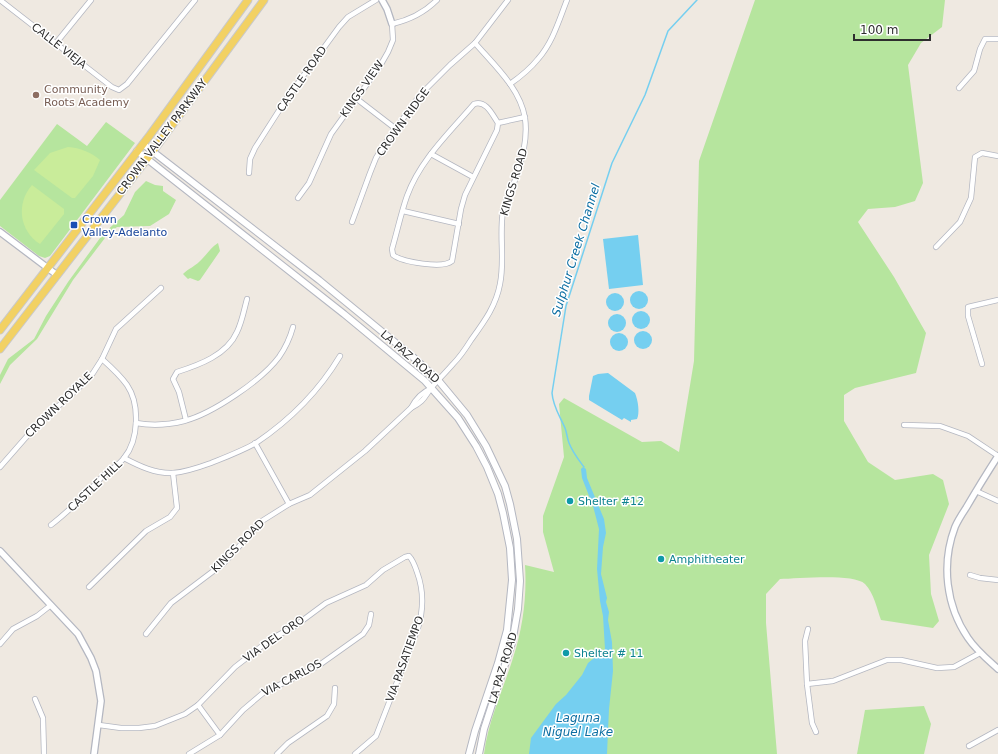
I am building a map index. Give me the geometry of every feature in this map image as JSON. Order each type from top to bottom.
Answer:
[{"type":"main road","name":"CROWN VALLEY PARKWAY","points":[[0,330],[143,144],[248,0]]},
{"type":"main road","name":"CROWN VALLEY PARKWAY","points":[[0,349],[153,151],[264,0]]},
{"type":"main road","name":"LA PAZ ROAD","points":[[143,144],[319,280],[413,357],[438,380],[468,415],[489,452],[505,486],[517,539],[520,581],[518,609],[512,643],[484,729],[480,754]]},
{"type":"main road","name":"LA PAZ ROAD","points":[[137,151],[344,314],[401,361],[432,388],[468,432],[495,485],[503,513],[512,564],[511,596],[507,630],[479,716],[470,754]]},
{"type":"main road","points":[[495,485],[505,486]]},
{"type":"street","name":"CALLE VIEJA","points":[[0,0],[119,90],[127,84],[195,0]]},
{"type":"street","points":[[56,43],[91,0]]},
{"type":"street","name":"CASTLE ROAD","points":[[249,173],[250,159],[255,148],[286,98],[339,27],[348,18],[376,0]]},
{"type":"street","points":[[382,0],[388,9],[392,24],[409,20],[419,15],[438,0]]},
{"type":"street","name":"CROWN RIDGE","points":[[352,222],[376,158],[396,129],[420,95],[450,64],[475,44],[508,0]]},
{"type":"street","points":[[510,84],[529,70],[545,50],[555,32],[567,0]]},
{"type":"street","name":"KINGS VIEW","points":[[298,198],[309,183],[331,134],[357,99],[388,52],[393,40],[392,24]]},
{"type":"street","points":[[959,88],[974,71],[980,49],[985,39],[998,39]]},
{"type":"street","name":"KINGS ROAD","points":[[146,634],[171,603],[224,563],[243,544],[262,521],[290,504],[310,495],[365,451],[428,395],[438,380],[454,363],[487,319],[498,295],[502,273],[503,211],[520,166],[526,140],[525,118],[522,105],[510,84],[475,44]]},
{"type":"street","points":[[357,99],[396,129]]},
{"type":"street","points":[[480,102],[485,104],[498,123],[497,130],[465,195],[452,261],[448,264],[425,264],[397,258],[393,255],[392,249],[406,197],[420,170],[431,154],[474,104],[480,102]]},
{"type":"street","points":[[498,123],[525,118]]},
{"type":"street","points":[[936,247],[960,222],[971,198],[975,157],[982,153],[998,156]]},
{"type":"street","points":[[431,154],[473,177]]},
{"type":"street","points":[[403,211],[459,224]]},
{"type":"street","points":[[0,232],[57,275]]},
{"type":"street","name":"CROWN ROYALE","points":[[0,467],[35,427],[85,382],[102,359],[116,329],[161,288]]},
{"type":"street","points":[[186,420],[179,392],[173,379],[174,375],[177,372],[206,360],[223,350],[237,332],[247,299]]},
{"type":"street","points":[[982,364],[968,316],[968,307],[998,300]]},
{"type":"street","points":[[136,423],[152,425],[168,424],[186,420],[206,412],[231,398],[258,378],[278,358],[290,340],[293,327]]},
{"type":"street","points":[[124,458],[140,467],[173,473],[201,467],[230,456],[255,443],[276,427],[314,392],[332,370],[340,356]]},
{"type":"street","name":"CASTLE HILL","points":[[51,525],[67,512],[103,476],[124,458],[131,444],[136,423],[136,409],[133,396],[128,386],[118,373],[102,359]]},
{"type":"street","points":[[904,425],[940,426],[968,436],[998,456],[956,526],[950,545],[947,572],[950,601],[960,624],[968,638],[980,653],[998,669]]},
{"type":"street","points":[[255,443],[290,504]]},
{"type":"street","points":[[89,587],[146,530],[170,517],[177,508],[173,473]]},
{"type":"street","points":[[976,491],[998,501]]},
{"type":"street","points":[[0,551],[78,634],[91,658],[96,671],[101,701],[94,754]]},
{"type":"street","name":"VIA DEL ORO","points":[[99,725],[121,728],[155,726],[185,714],[198,705],[235,667],[271,639],[295,626],[326,603],[366,585],[383,570],[409,556]]},
{"type":"street","name":"VIA PASATIEMPO","points":[[355,754],[376,736],[422,616],[423,596],[421,584],[414,563],[409,556]]},
{"type":"street","points":[[970,575],[998,580]]},
{"type":"street","points":[[0,644],[13,629],[33,618],[51,605]]},
{"type":"street","name":"VIA CARLOS","points":[[189,754],[220,735],[243,710],[263,693],[318,666],[363,634],[369,625],[370,614]]},
{"type":"street","points":[[808,628],[805,641],[807,684],[812,723],[816,732]]},
{"type":"street","points":[[807,684],[833,681],[887,660],[901,660],[937,668],[954,666],[980,653]]},
{"type":"street","points":[[277,754],[288,743],[327,716],[334,704],[335,688]]},
{"type":"street","points":[[35,699],[43,718],[44,754]]},
{"type":"street","points":[[198,705],[220,735]]},
{"type":"street","points":[[969,746],[998,730]]},
{"type":"green space","points":[[755,0],[945,0],[942,27],[921,43],[908,65],[923,183],[915,201],[895,207],[868,209],[858,222],[894,277],[926,333],[916,373],[855,388],[844,395],[844,421],[868,462],[895,480],[933,474],[943,480],[949,504],[929,555],[931,594],[939,621],[933,628],[881,620],[871,592],[865,584],[859,581],[837,578],[780,579],[766,594],[766,623],[777,754],[484,754],[492,718],[513,658],[522,624],[525,600],[525,565],[554,572],[543,532],[543,516],[564,457],[559,404],[564,398],[642,442],[661,441],[679,452],[694,361],[699,161]]},
{"type":"green space","points":[[106,122],[135,143],[50,256],[45,258],[39,256],[0,226],[0,200],[57,124],[87,146]]},
{"type":"green space","points":[[68,147],[85,151],[100,160],[93,176],[75,198],[72,198],[34,170],[50,153]]},
{"type":"green space","points":[[146,181],[155,185],[163,186],[163,191],[176,200],[169,214],[150,226],[117,227],[108,234],[73,280],[37,339],[10,365],[0,384],[0,375],[8,359],[34,339],[46,316],[68,282],[103,234],[124,215],[135,192]]},
{"type":"green space","points":[[32,185],[64,209],[64,214],[40,244],[28,232],[22,216],[24,200]]},
{"type":"green space","points":[[218,243],[220,251],[200,280],[188,279],[183,274],[201,260]]},
{"type":"green space","points":[[924,706],[931,724],[924,754],[857,754],[865,710]]},
{"type":"water","points":[[638,235],[643,285],[609,289],[603,239]]},
{"type":"water","points":[[639,291],[645,294],[648,300],[645,306],[639,309],[633,306],[630,300],[633,294]]},
{"type":"water","points":[[615,293],[621,296],[624,302],[621,308],[615,311],[609,308],[606,302],[609,296]]},
{"type":"water","points":[[641,311],[647,314],[650,320],[647,326],[641,329],[635,326],[632,320],[635,314]]},
{"type":"water","points":[[617,314],[623,317],[626,323],[623,329],[617,332],[611,329],[608,323],[611,317]]},
{"type":"water","points":[[643,331],[649,334],[652,340],[649,346],[643,349],[637,346],[634,340],[637,334]]},
{"type":"water","points":[[619,333],[625,336],[628,342],[625,348],[619,351],[613,348],[610,342],[613,336]]},
{"type":"water","points":[[608,373],[635,393],[638,406],[637,419],[631,420],[631,422],[624,418],[622,420],[589,400],[593,376]]},
{"type":"water","name":"Laguna Niguel Lake","points":[[583,467],[586,469],[587,478],[604,519],[606,533],[603,547],[601,574],[609,612],[608,620],[612,642],[613,671],[609,709],[607,754],[529,754],[531,738],[556,704],[566,695],[582,675],[588,663],[605,649],[603,616],[597,569],[599,529],[593,506],[582,478],[581,469]]},
{"type":"waterway","name":"Sulphur Creek Channel","points":[[584,467],[569,443],[565,428],[555,407],[552,393],[566,306],[612,163],[645,95],[668,31],[697,0]]},
{"type":"place","name":"Community Roots Academy","points":[[36,95]]},
{"type":"place","name":"Crown Valley-Adelanto","points":[[74,225]]},
{"type":"place","name":"Shelter #12","points":[[570,501]]},
{"type":"place","name":"Amphitheater","points":[[661,559]]},
{"type":"place","name":"Shelter # 11","points":[[566,653]]}]
